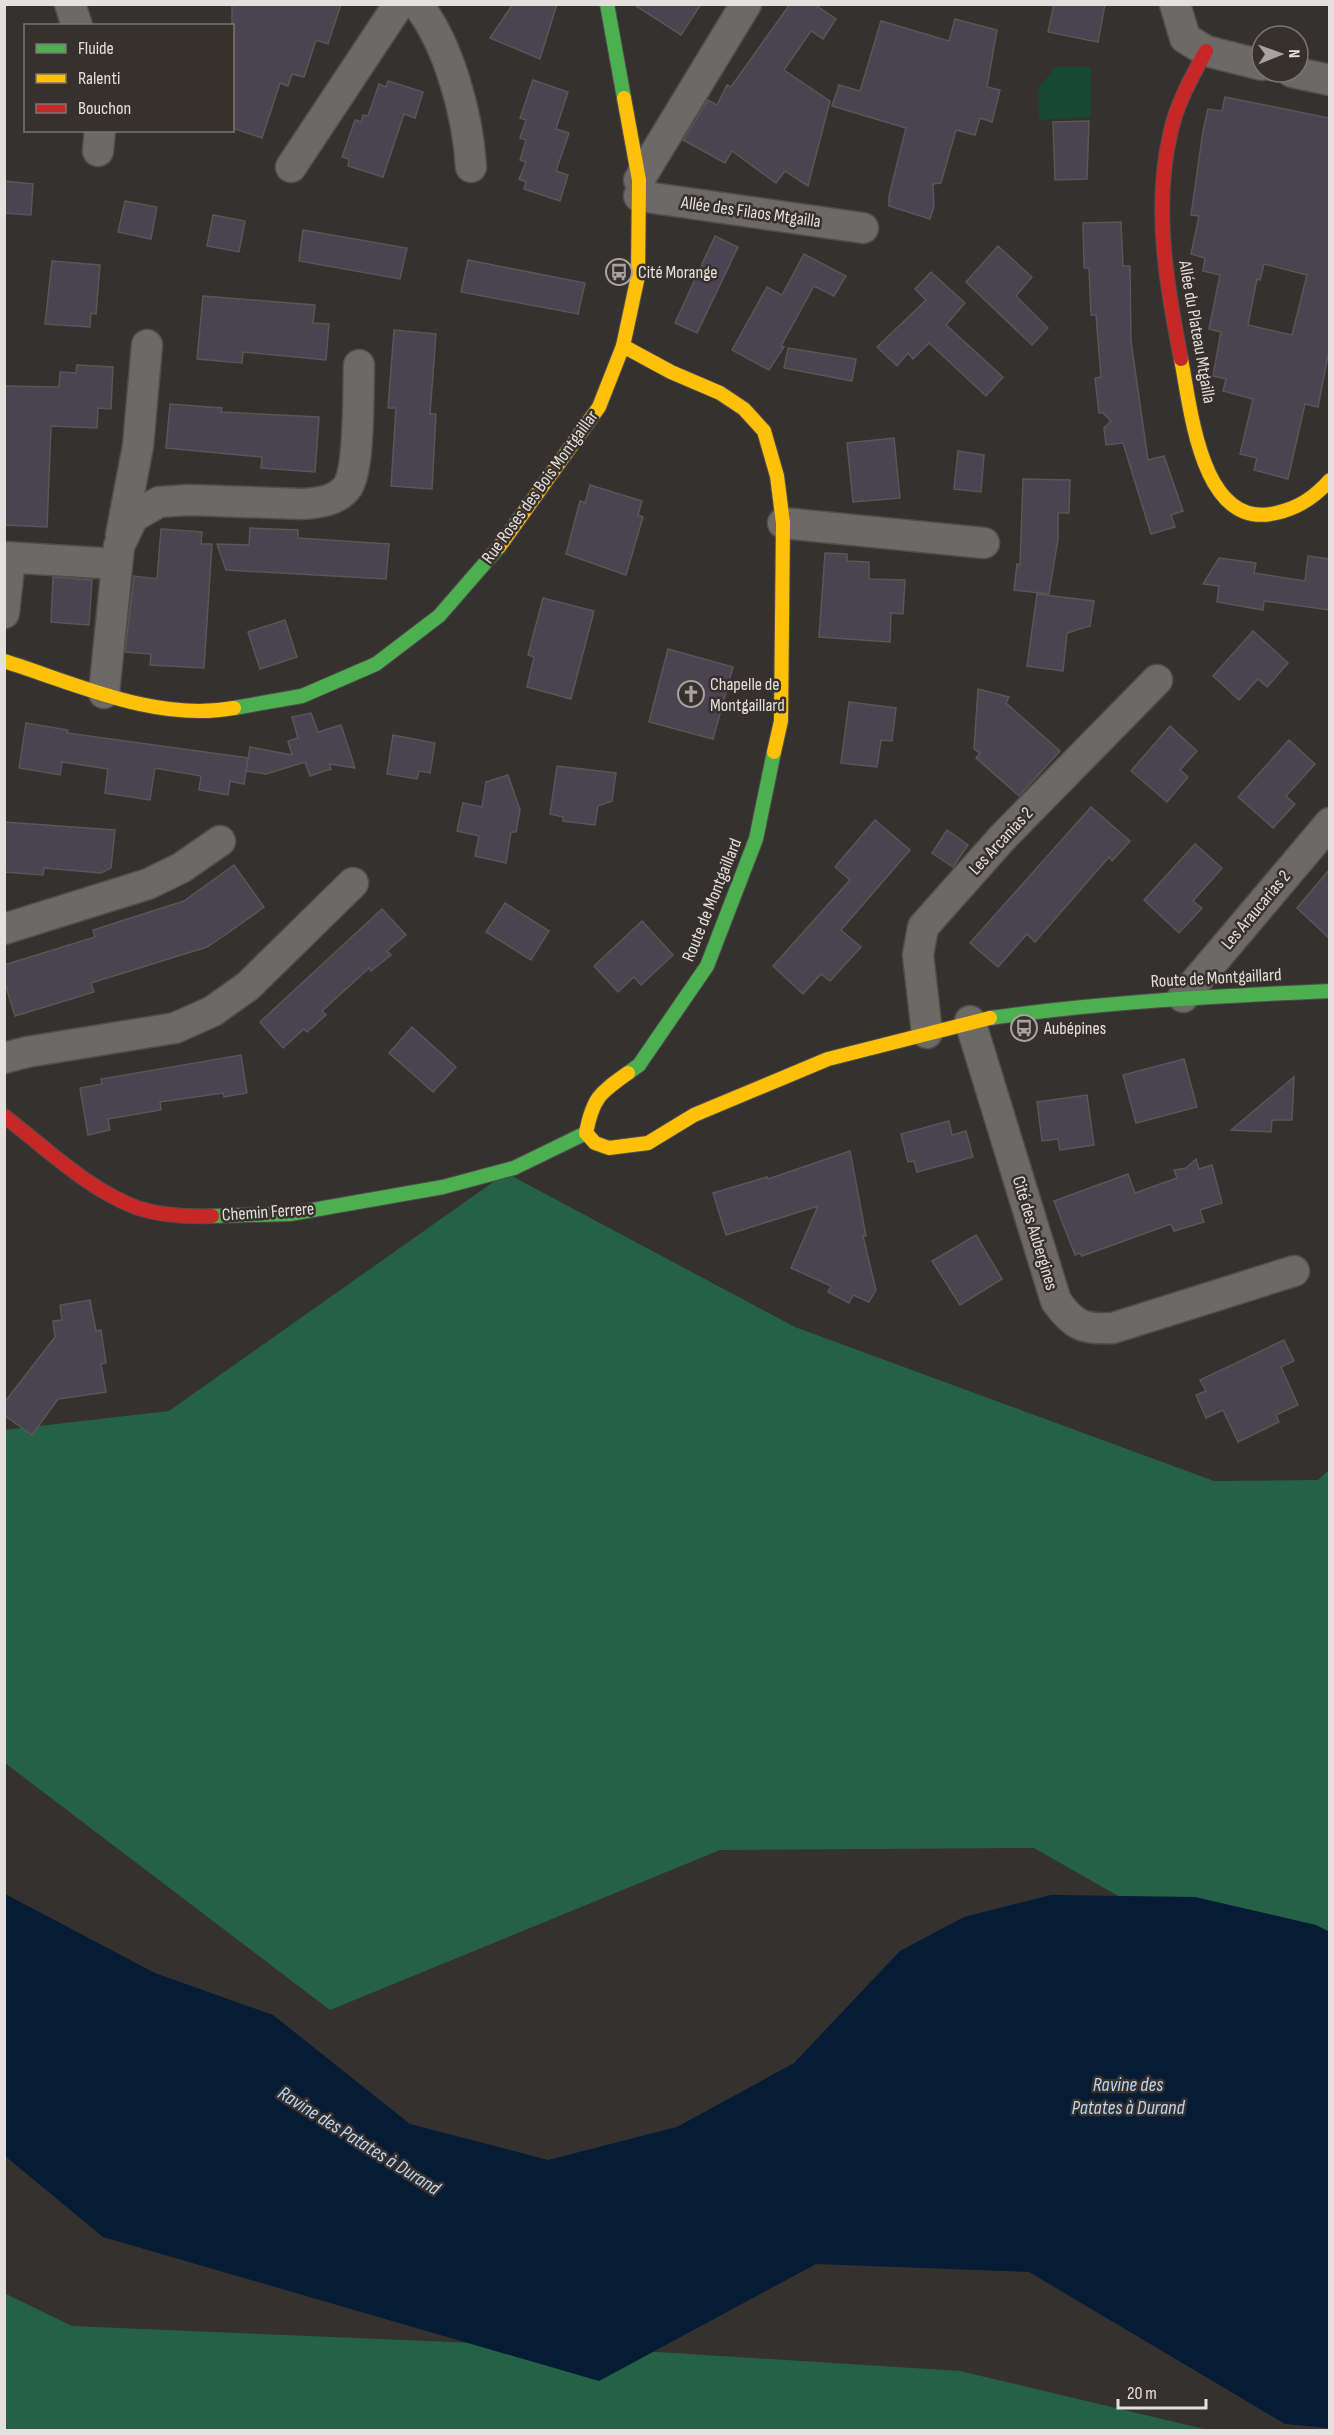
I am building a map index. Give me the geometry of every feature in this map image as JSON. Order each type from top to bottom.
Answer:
[{"type":"street","points":[[70,4],[76,24]]},
{"type":"street","points":[[291,167],[399,4]]},
{"type":"street","points":[[417,4],[434,33],[461,101],[469,132],[471,166]]},
{"type":"street","name":"Rue Roses des Bois Montgaillar","points":[[4,661],[143,705],[182,712],[225,710],[302,696],[376,664],[439,616],[510,534],[599,407],[623,346],[638,276],[639,188],[607,4]]},
{"type":"street","points":[[639,188],[746,4]]},
{"type":"street","points":[[1175,4],[1185,38],[1206,51],[1250,62]]},
{"type":"street","name":"Allée du Plateau Mtgailla","points":[[1206,51],[1182,94],[1173,120],[1165,165],[1164,203],[1166,271],[1178,345],[1200,449],[1220,494],[1236,510],[1263,516],[1298,508],[1317,495],[1329,480]]},
{"type":"street","points":[[1310,76],[1329,80]]},
{"type":"street","name":"Allée des Filaos Mtgailla","points":[[639,188],[863,228]]},
{"type":"street","points":[[104,693],[118,555],[138,446],[147,345]]},
{"type":"street","name":"Route de Montgaillard","points":[[623,346],[671,372],[720,393],[744,409],[764,431],[777,476],[783,523],[782,721],[756,839],[707,966],[639,1065],[600,1093],[590,1113],[586,1133],[595,1143],[609,1148],[648,1143],[694,1115],[828,1059],[970,1021],[1059,1008],[1183,997],[1329,991]]},
{"type":"street","points":[[118,555],[133,518],[159,502],[189,500],[302,504],[320,503],[337,496],[348,485],[354,466],[359,365]]},
{"type":"street","points":[[783,523],[984,543]]},
{"type":"street","points":[[4,613],[7,557],[118,555]]},
{"type":"street","name":"Les Arcanias 2","points":[[927,1033],[918,955],[923,927],[1003,837],[1157,680]]},
{"type":"street","name":"Les Araucarias 2","points":[[1183,997],[1329,823]]},
{"type":"street","points":[[4,929],[148,884],[181,868],[220,841]]},
{"type":"street","points":[[4,1058],[27,1052],[175,1028],[213,1011],[248,986],[353,883]]},
{"type":"street","name":"Cité des Aubergines","points":[[970,1021],[1056,1301],[1068,1318],[1082,1326],[1113,1328],[1294,1272]]},
{"type":"street","name":"Chemin Ferrere","points":[[4,1116],[96,1186],[138,1208],[180,1217],[290,1214],[443,1187],[514,1168],[586,1133]]},
{"type":"green space","points":[[1055,67],[1091,67],[1091,117],[1039,120],[1038,89]]},
{"type":"green space","points":[[506,1173],[795,1327],[1214,1481],[1318,1480],[1329,1470],[1329,2016],[1034,1848],[720,1850],[330,2010],[5,1763],[4,1430],[169,1411]]},
{"type":"green space","points":[[4,2293],[72,2326],[594,2348],[960,2371],[1208,2430],[5,2430]]},
{"type":"water","name":"Ravine des Patates à Durand","points":[[5,1894],[155,1973],[273,2015],[410,2124],[548,2160],[677,2127],[794,2063],[900,1951],[964,1917],[1051,1895],[1195,1897],[1316,1925],[1330,1932],[1329,2428],[1285,2424],[1029,2272],[816,2264],[599,2381],[103,2237],[5,2156]]},
{"type":"building","points":[[232,4],[341,4],[328,44],[316,40],[304,77],[292,74],[288,86],[280,83],[262,138],[234,129],[234,24],[232,24]]},
{"type":"building","points":[[513,4],[557,4],[540,59],[490,38]]},
{"type":"building","points":[[633,4],[701,4],[681,35]]},
{"type":"building","points":[[790,4],[814,4],[836,19],[823,39],[811,31],[784,70],[830,101],[808,186],[785,171],[776,183],[732,151],[725,163],[683,140],[708,100],[717,105],[727,85],[731,87]]},
{"type":"building","points":[[1054,4],[1105,4],[1098,42],[1048,32]]},
{"type":"building","points":[[955,19],[997,30],[987,87],[1000,90],[992,122],[980,118],[975,135],[956,130],[941,183],[933,184],[934,206],[930,219],[889,206],[889,196],[906,128],[832,106],[839,85],[860,91],[881,21],[949,41]]},
{"type":"building","points":[[533,80],[568,92],[556,129],[569,133],[556,171],[568,175],[560,201],[524,189],[526,182],[519,179],[526,162],[520,160],[526,140],[520,138],[526,120],[520,118]]},
{"type":"building","points":[[388,81],[423,92],[415,118],[404,114],[383,177],[348,166],[349,159],[342,157],[355,120],[361,122],[363,115],[368,116],[379,84],[386,87]]},
{"type":"building","points":[[1225,97],[1329,118],[1329,350],[1318,407],[1305,404],[1288,479],[1254,470],[1257,458],[1240,454],[1253,399],[1223,391],[1226,379],[1213,376],[1221,332],[1209,329],[1220,275],[1203,271],[1205,258],[1191,254],[1199,216],[1191,215],[1203,131],[1208,109],[1222,111]],"holes":[[[1264,264],[1307,275],[1292,335],[1248,325],[1257,279],[1260,280]]]},
{"type":"building","points":[[1089,121],[1087,179],[1055,180],[1053,122]]},
{"type":"building","points":[[4,181],[33,184],[31,215],[4,213]]},
{"type":"building","points":[[125,201],[157,207],[151,239],[118,232]]},
{"type":"building","points":[[213,215],[245,221],[239,252],[207,246]]},
{"type":"building","points":[[1121,222],[1123,266],[1130,266],[1131,341],[1148,460],[1164,456],[1183,511],[1171,515],[1175,527],[1151,534],[1123,443],[1106,445],[1104,428],[1111,421],[1103,413],[1099,413],[1095,378],[1101,377],[1096,315],[1091,315],[1089,268],[1084,268],[1083,223]]},
{"type":"building","points":[[303,230],[407,248],[400,279],[299,261]]},
{"type":"building","points":[[715,236],[738,247],[697,333],[675,323]]},
{"type":"building","points":[[998,246],[1032,277],[1016,296],[1048,328],[1032,345],[966,282]]},
{"type":"building","points":[[804,254],[846,276],[834,296],[814,286],[781,346],[784,347],[769,370],[732,350],[767,287],[782,295]]},
{"type":"building","points":[[468,260],[585,283],[578,314],[461,292]]},
{"type":"building","points":[[52,261],[100,265],[96,314],[91,313],[90,327],[45,324]]},
{"type":"building","points":[[931,272],[965,303],[946,325],[1003,377],[986,396],[929,343],[913,359],[908,353],[897,366],[877,347],[926,300],[915,289]]},
{"type":"building","points":[[203,296],[315,305],[313,323],[329,324],[326,360],[243,352],[242,363],[197,359]]},
{"type":"building","points":[[394,330],[436,334],[430,414],[436,414],[432,489],[391,486],[396,408],[388,408]]},
{"type":"building","points":[[788,348],[856,359],[852,381],[784,368]]},
{"type":"building","points":[[77,365],[113,367],[111,409],[98,408],[97,428],[51,426],[47,527],[4,525],[4,386],[59,387],[60,372],[76,373]]},
{"type":"building","points":[[170,404],[222,408],[221,412],[319,417],[315,472],[261,468],[262,457],[166,448]]},
{"type":"building","points":[[894,438],[900,498],[853,502],[847,443]]},
{"type":"building","points":[[958,451],[984,455],[981,492],[954,489]]},
{"type":"building","points":[[1023,479],[1070,480],[1069,513],[1058,513],[1058,539],[1049,594],[1014,590],[1017,564],[1020,565]]},
{"type":"building","points":[[590,485],[642,501],[638,515],[643,517],[626,575],[566,554],[580,501],[585,503]]},
{"type":"building","points":[[250,528],[298,530],[298,538],[389,544],[386,579],[226,570],[217,544],[249,545]]},
{"type":"building","points":[[161,529],[202,532],[201,544],[212,544],[204,668],[150,665],[151,654],[125,652],[134,576],[157,579]]},
{"type":"building","points":[[825,553],[847,554],[847,561],[869,562],[869,579],[905,580],[903,614],[891,613],[890,642],[819,637]]},
{"type":"building","points":[[1308,556],[1329,559],[1329,610],[1264,601],[1263,610],[1217,602],[1219,586],[1203,584],[1219,558],[1256,563],[1254,573],[1305,581]]},
{"type":"building","points":[[53,577],[92,580],[89,625],[51,622]]},
{"type":"building","points":[[1037,594],[1094,601],[1090,626],[1067,633],[1063,671],[1027,666]]},
{"type":"building","points":[[543,598],[594,611],[571,699],[527,687],[534,657],[528,655]]},
{"type":"building","points":[[285,620],[297,657],[260,669],[248,632]]},
{"type":"building","points":[[1253,631],[1288,663],[1267,687],[1258,679],[1239,700],[1213,676]]},
{"type":"building","name":"Chapelle de Montgaillard","points":[[668,649],[733,667],[713,739],[649,722]]},
{"type":"building","points":[[978,689],[1009,697],[1006,703],[1060,751],[1019,796],[976,758],[980,753],[974,749]]},
{"type":"building","points":[[849,702],[896,708],[892,741],[881,740],[877,767],[841,763]]},
{"type":"building","points":[[311,713],[318,732],[341,725],[355,768],[329,764],[331,769],[310,776],[305,762],[266,774],[246,771],[250,747],[292,755],[288,741],[298,738],[292,717]]},
{"type":"building","points":[[26,723],[68,730],[67,733],[248,758],[244,784],[230,781],[228,795],[199,790],[201,776],[155,768],[150,800],[105,793],[108,769],[62,762],[60,775],[19,768]]},
{"type":"building","points":[[1170,726],[1197,751],[1180,770],[1188,777],[1167,802],[1131,771]]},
{"type":"building","points":[[393,735],[435,743],[430,773],[419,771],[417,779],[387,774]]},
{"type":"building","points":[[1289,740],[1315,764],[1286,796],[1295,804],[1273,828],[1238,797]]},
{"type":"building","points":[[557,766],[616,773],[612,801],[598,806],[595,825],[563,821],[563,817],[550,814]]},
{"type":"building","points":[[508,775],[520,810],[516,832],[511,832],[506,863],[475,856],[479,836],[457,831],[463,803],[482,807],[486,782]]},
{"type":"building","points":[[1091,807],[1130,841],[1112,861],[1109,857],[1035,942],[1027,934],[998,967],[970,943]]},
{"type":"building","points":[[875,820],[910,850],[841,930],[861,947],[830,981],[821,974],[803,994],[773,966],[850,880],[835,867]]},
{"type":"building","points":[[4,822],[115,830],[111,868],[101,873],[44,868],[43,875],[4,872]]},
{"type":"building","points":[[947,830],[968,845],[953,867],[932,853]]},
{"type":"building","points":[[1195,844],[1222,868],[1193,901],[1202,908],[1179,933],[1144,900]]},
{"type":"building","points":[[234,865],[264,907],[228,933],[207,947],[91,983],[94,992],[15,1016],[4,980],[4,965],[95,937],[93,930],[184,901]]},
{"type":"building","points":[[1329,870],[1329,938],[1297,908]]},
{"type":"building","points":[[505,903],[549,931],[531,960],[486,932]]},
{"type":"building","points":[[382,909],[406,935],[387,951],[391,955],[371,971],[369,968],[322,1011],[326,1015],[307,1032],[304,1029],[283,1048],[260,1022]]},
{"type":"building","points":[[642,921],[673,955],[641,985],[634,977],[618,992],[594,966]]},
{"type":"building","points":[[412,1027],[456,1067],[433,1092],[389,1053]]},
{"type":"building","points":[[241,1055],[247,1093],[224,1097],[223,1093],[160,1102],[161,1110],[108,1119],[110,1130],[88,1135],[80,1088],[102,1084],[101,1079]]},
{"type":"building","points":[[1184,1059],[1197,1107],[1136,1123],[1123,1075]]},
{"type":"building","points":[[1294,1077],[1292,1120],[1272,1120],[1271,1132],[1231,1130]]},
{"type":"building","points":[[1087,1095],[1094,1145],[1060,1150],[1058,1139],[1042,1141],[1037,1102]]},
{"type":"building","points":[[949,1121],[952,1135],[966,1131],[973,1157],[917,1172],[914,1161],[908,1162],[901,1134]]},
{"type":"building","points":[[850,1151],[866,1236],[863,1236],[876,1290],[869,1302],[853,1295],[849,1303],[828,1292],[831,1286],[791,1268],[818,1206],[726,1235],[713,1193],[767,1177],[768,1179]]},
{"type":"building","points":[[1196,1159],[1199,1169],[1212,1165],[1222,1203],[1200,1210],[1204,1222],[1174,1231],[1171,1224],[1082,1256],[1080,1253],[1075,1255],[1054,1201],[1128,1174],[1135,1193],[1177,1178],[1174,1170],[1186,1168]]},
{"type":"building","points":[[976,1235],[1002,1279],[960,1305],[932,1261]]},
{"type":"building","points":[[90,1300],[96,1331],[101,1330],[106,1363],[101,1364],[106,1392],[58,1399],[32,1435],[4,1415],[4,1403],[55,1337],[53,1321],[62,1320],[60,1305]]},
{"type":"building","points":[[1284,1340],[1294,1361],[1281,1367],[1298,1405],[1276,1415],[1279,1422],[1238,1442],[1223,1410],[1206,1418],[1196,1395],[1206,1391],[1200,1380]]},
{"type":"traffic: fast","points":[[607,4],[624,98]]},
{"type":"traffic: fast","points":[[234,708],[302,696],[376,664],[439,616],[499,547]]},
{"type":"traffic: fast","points":[[628,1073],[639,1065],[707,966],[756,839],[774,752]]},
{"type":"traffic: fast","points":[[990,1018],[1117,1004],[1330,991]]},
{"type":"traffic: fast","points":[[212,1216],[290,1214],[443,1187],[514,1168],[586,1133]]},
{"type":"traffic: slow","points":[[499,547],[599,407],[623,346],[638,276],[639,180],[624,98]]},
{"type":"traffic: slow","points":[[623,346],[671,372],[720,393],[744,409],[764,431],[777,476],[783,523],[781,721],[774,752]]},
{"type":"traffic: slow","points":[[1181,359],[1196,434],[1204,461],[1216,485],[1231,504],[1251,514],[1276,513],[1306,501],[1330,480]]},
{"type":"traffic: slow","points":[[4,661],[88,690],[146,705],[175,710],[205,711],[234,708]]},
{"type":"traffic: slow","points":[[628,1073],[604,1091],[595,1103],[586,1133],[595,1143],[609,1148],[648,1143],[694,1115],[828,1059],[990,1018]]},
{"type":"traffic: jam","points":[[1181,359],[1164,248],[1162,219],[1165,163],[1176,113],[1206,51]]},
{"type":"traffic: jam","points":[[4,1116],[84,1179],[120,1200],[156,1213],[212,1216]]},
{"type":"place","name":"Cité Morange","points":[[619,272]]},
{"type":"place","name":"Chapelle de Montgaillard","points":[[691,694]]},
{"type":"place","name":"Aubépines","points":[[1024,1028]]}]
